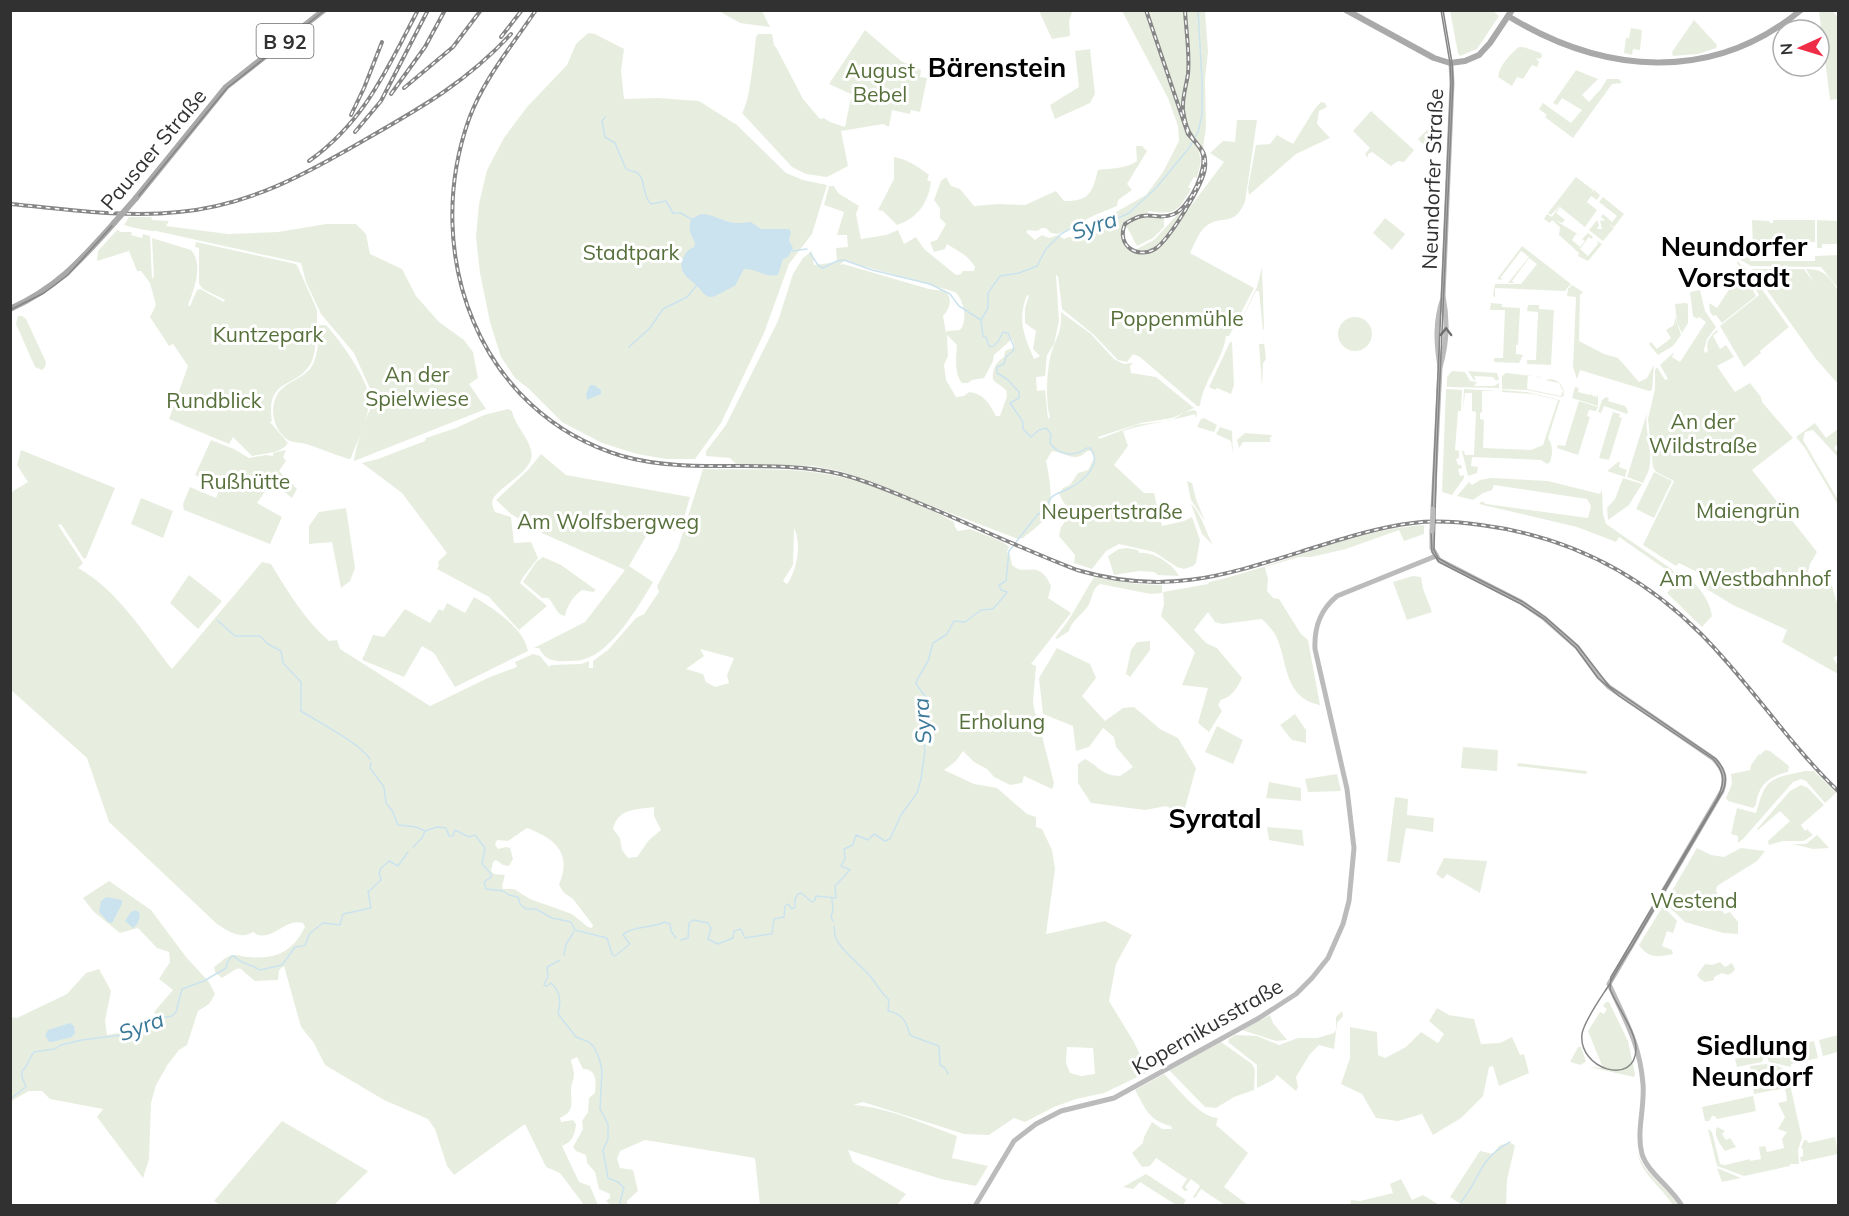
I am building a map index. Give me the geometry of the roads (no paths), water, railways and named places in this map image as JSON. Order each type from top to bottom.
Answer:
[{"type":"main road","name":"Pausaer Straße","points":[[10,309],[44,292],[68,274],[136,198],[226,87],[324,10]]},
{"type":"main road","points":[[1346,10],[1420,51],[1451,63],[1464,62],[1479,55],[1510,13],[1540,34],[1579,50],[1630,62],[1657,63],[1697,60],[1730,52],[1777,28],[1801,10]]},
{"type":"street","name":"Neundorfer Straße","points":[[1436,556],[1431,539],[1440,367],[1436,348],[1437,319],[1443,296],[1451,63]]},
{"type":"street","name":"Kopernikusstraße","points":[[975,1206],[1014,1141],[1036,1124],[1061,1111],[1102,1102],[1121,1095],[1259,1018],[1296,994],[1328,957],[1343,924],[1349,901],[1354,848],[1347,789],[1317,660],[1315,632],[1320,615],[1331,600],[1349,590],[1436,556]]},
{"type":"street","points":[[1436,556],[1447,565],[1521,602],[1544,618],[1577,647],[1609,687],[1714,759],[1723,771],[1725,781],[1722,791],[1609,984],[1636,1042],[1643,1083],[1641,1143],[1643,1157],[1682,1206]]},
{"type":"water","points":[[701,214],[711,215],[732,223],[751,222],[761,229],[789,229],[791,232],[789,240],[793,248],[788,257],[783,259],[778,275],[773,276],[744,269],[735,286],[712,297],[705,295],[685,275],[681,267],[684,256],[694,247],[695,243],[690,232],[691,219]]},
{"type":"water","points":[[590,385],[601,390],[601,394],[587,400],[586,394]]},
{"type":"water","points":[[106,897],[122,900],[112,923],[108,922],[99,912],[101,901]]},
{"type":"water","points":[[135,910],[140,916],[133,928],[125,921]]},
{"type":"water","points":[[70,1023],[74,1026],[75,1033],[72,1037],[49,1042],[45,1035],[48,1030]]},
{"type":"waterway","name":"Syra","points":[[681,940],[688,938],[689,923],[693,920],[708,923],[711,928],[708,939],[718,944],[733,938],[734,931],[741,929],[745,938],[772,934],[774,919],[784,917],[785,906],[788,904],[792,909],[795,907],[798,894],[801,893],[812,902],[816,896],[836,898],[835,886],[850,870],[841,866],[845,859],[844,849],[853,845],[856,835],[868,840],[874,834],[885,841],[890,839],[901,815],[917,793],[925,751],[922,729],[925,718],[923,712],[925,696],[916,684],[928,661],[933,643],[947,634],[954,621],[965,622],[981,610],[993,609],[1007,592],[1001,590],[999,585],[1006,581],[1009,551],[1038,514],[1045,511],[1051,498],[1074,486],[1085,477],[1090,472],[1094,460],[1094,454],[1090,448],[1072,454],[1058,451],[1050,443],[1051,434],[1046,428],[1039,430],[1031,437],[1023,429],[1023,422],[1010,403],[1019,398],[1019,392],[1007,379],[997,373],[997,367],[1004,364],[1006,357],[1013,351],[1014,347],[1008,333],[1003,332],[998,342],[992,347],[983,336],[981,320],[988,308],[988,293],[1000,276],[1019,273],[1037,266],[1046,249],[1061,234],[1073,227],[1107,223],[1129,213],[1156,188],[1189,148],[1198,132],[1202,115],[1198,10]]},
{"type":"waterway","points":[[605,117],[602,121],[605,137],[615,143],[626,169],[636,172],[642,178],[646,196],[651,204],[666,201],[673,213],[681,213],[691,219]]},
{"type":"waterway","points":[[792,251],[807,249]]},
{"type":"waterway","points":[[810,253],[818,265],[823,268],[844,260],[872,270],[930,284],[950,294],[959,306],[981,320]]},
{"type":"waterway","points":[[629,347],[650,328],[663,309],[687,297],[697,285]]},
{"type":"waterway","points":[[217,620],[235,636],[260,636],[268,644],[281,651],[283,663],[301,682],[301,711],[348,740],[370,759]]},
{"type":"waterway","points":[[371,762],[370,768],[384,787],[386,803],[393,812],[398,825],[416,827],[425,831]]},
{"type":"waterway","name":"Syra","points":[[413,847],[425,831],[437,827],[446,828],[449,836],[453,836],[455,830],[469,837],[475,835],[485,848],[482,864],[491,874],[491,877],[484,882],[486,889],[503,891],[518,897],[520,904],[526,909],[536,909],[552,918],[571,922],[575,930],[607,938],[612,954],[615,956],[630,944],[623,935],[631,930],[665,922],[670,924],[671,931],[676,938]]},
{"type":"waterway","name":"Syra","points":[[303,946],[310,933],[323,923],[340,925],[343,914],[371,908],[368,892],[381,880],[379,873],[381,868],[389,861],[398,866],[408,852]]},
{"type":"waterway","points":[[832,899],[831,917],[833,921]]},
{"type":"waterway","points":[[834,926],[837,941],[889,1000],[888,1011],[903,1019],[910,1035],[939,1046],[940,1065],[948,1074]]},
{"type":"waterway","points":[[564,955],[566,944],[574,932]]},
{"type":"waterway","name":"Syra","points":[[10,1099],[26,1087],[22,1071],[34,1052],[55,1049],[61,1045],[82,1040],[122,1035],[153,1019],[172,1016],[176,1012],[182,989],[204,981],[226,968],[232,956],[260,970],[282,965],[295,947],[301,946]]},
{"type":"waterway","points":[[560,960],[547,967],[548,976],[544,985],[551,983],[554,986],[559,997],[558,1014],[576,1037],[589,1042],[594,1047],[599,1058],[602,1070],[600,1109],[608,1124],[608,1139],[603,1150],[608,1178],[618,1182],[624,1188],[619,1206]]},
{"type":"waterway","points":[[1461,1202],[1486,1162],[1510,1142]]},
{"type":"tram line","points":[[10,310],[44,293],[68,275],[137,198],[227,88],[325,10]]},
{"type":"tram line","points":[[1441,10],[1451,81],[1431,531],[1432,552],[1439,562],[1521,604],[1544,619],[1576,648],[1598,678],[1619,696],[1713,759],[1722,773],[1721,788],[1717,799],[1611,977],[1610,989],[1630,1027],[1636,1049],[1633,1061],[1627,1068],[1617,1070],[1607,1069],[1597,1064],[1589,1056],[1583,1046],[1583,1029],[1586,1022],[1609,985],[1612,980],[1614,975],[1631,948],[1723,791],[1725,774],[1716,759],[1609,686],[1578,646],[1545,617],[1523,602],[1438,558],[1434,550],[1453,81],[1443,10]]},
{"type":"railway","points":[[309,161],[345,129],[373,93],[418,10]]},
{"type":"railway","points":[[355,132],[381,101],[428,10]]},
{"type":"railway","points":[[391,94],[425,47],[445,10]]},
{"type":"railway","points":[[404,88],[453,47],[481,10]]},
{"type":"railway","points":[[501,37],[522,10]]},
{"type":"railway","points":[[536,10],[490,76],[469,119],[456,170],[452,222],[458,273],[474,322],[498,366],[531,404],[572,435],[622,456],[649,462],[703,466],[786,467],[840,474],[864,481],[931,508],[1077,570],[1141,582],[1170,582],[1226,573],[1364,533],[1413,523],[1456,522],[1512,530],[1543,538],[1600,561],[1627,576],[1678,612],[1736,672],[1802,753],[1838,791]]},
{"type":"railway","points":[[1146,10],[1188,134],[1198,145],[1201,149],[1202,152],[1203,159],[1203,168],[1196,187],[1180,210],[1162,217],[1140,216],[1125,224],[1123,238],[1126,244],[1141,253],[1155,249],[1168,235],[1192,199],[1205,168],[1203,152],[1192,137],[1189,132],[1183,110],[1188,74],[1185,10]]},
{"type":"railway","points":[[10,204],[94,212],[158,214],[205,208],[254,195],[322,164],[426,104],[461,80],[511,34]]},
{"type":"railway","points":[[351,115],[382,42]]},
{"type":"district","name":"Bärenstein","points":[[997,67]]},
{"type":"district","name":"Neundorfer Vorstadt","points":[[1734,262]]},
{"type":"district","name":"Syratal","points":[[1215,818]]},
{"type":"district","name":"Siedlung Neundorf","points":[[1752,1060]]},
{"type":"park label","name":"August Bebel","points":[[880,82]]},
{"type":"park label","name":"Stadtpark","points":[[631,252]]},
{"type":"park label","name":"Poppenmühle","points":[[1177,318]]},
{"type":"park label","name":"Kuntzepark","points":[[268,334]]},
{"type":"park label","name":"An der Spielwiese","points":[[417,386]]},
{"type":"park label","name":"Rundblick","points":[[214,400]]},
{"type":"park label","name":"An der Wildstraße","points":[[1703,433]]},
{"type":"park label","name":"Rußhütte","points":[[245,481]]},
{"type":"park label","name":"Maiengrün","points":[[1748,510]]},
{"type":"park label","name":"Neupertstraße","points":[[1112,511]]},
{"type":"park label","name":"Am Wolfsbergweg","points":[[608,521]]},
{"type":"park label","name":"Am Westbahnhof","points":[[1745,578]]},
{"type":"park label","name":"Erholung","points":[[1002,721]]},
{"type":"park label","name":"Westend","points":[[1694,900]]}]
